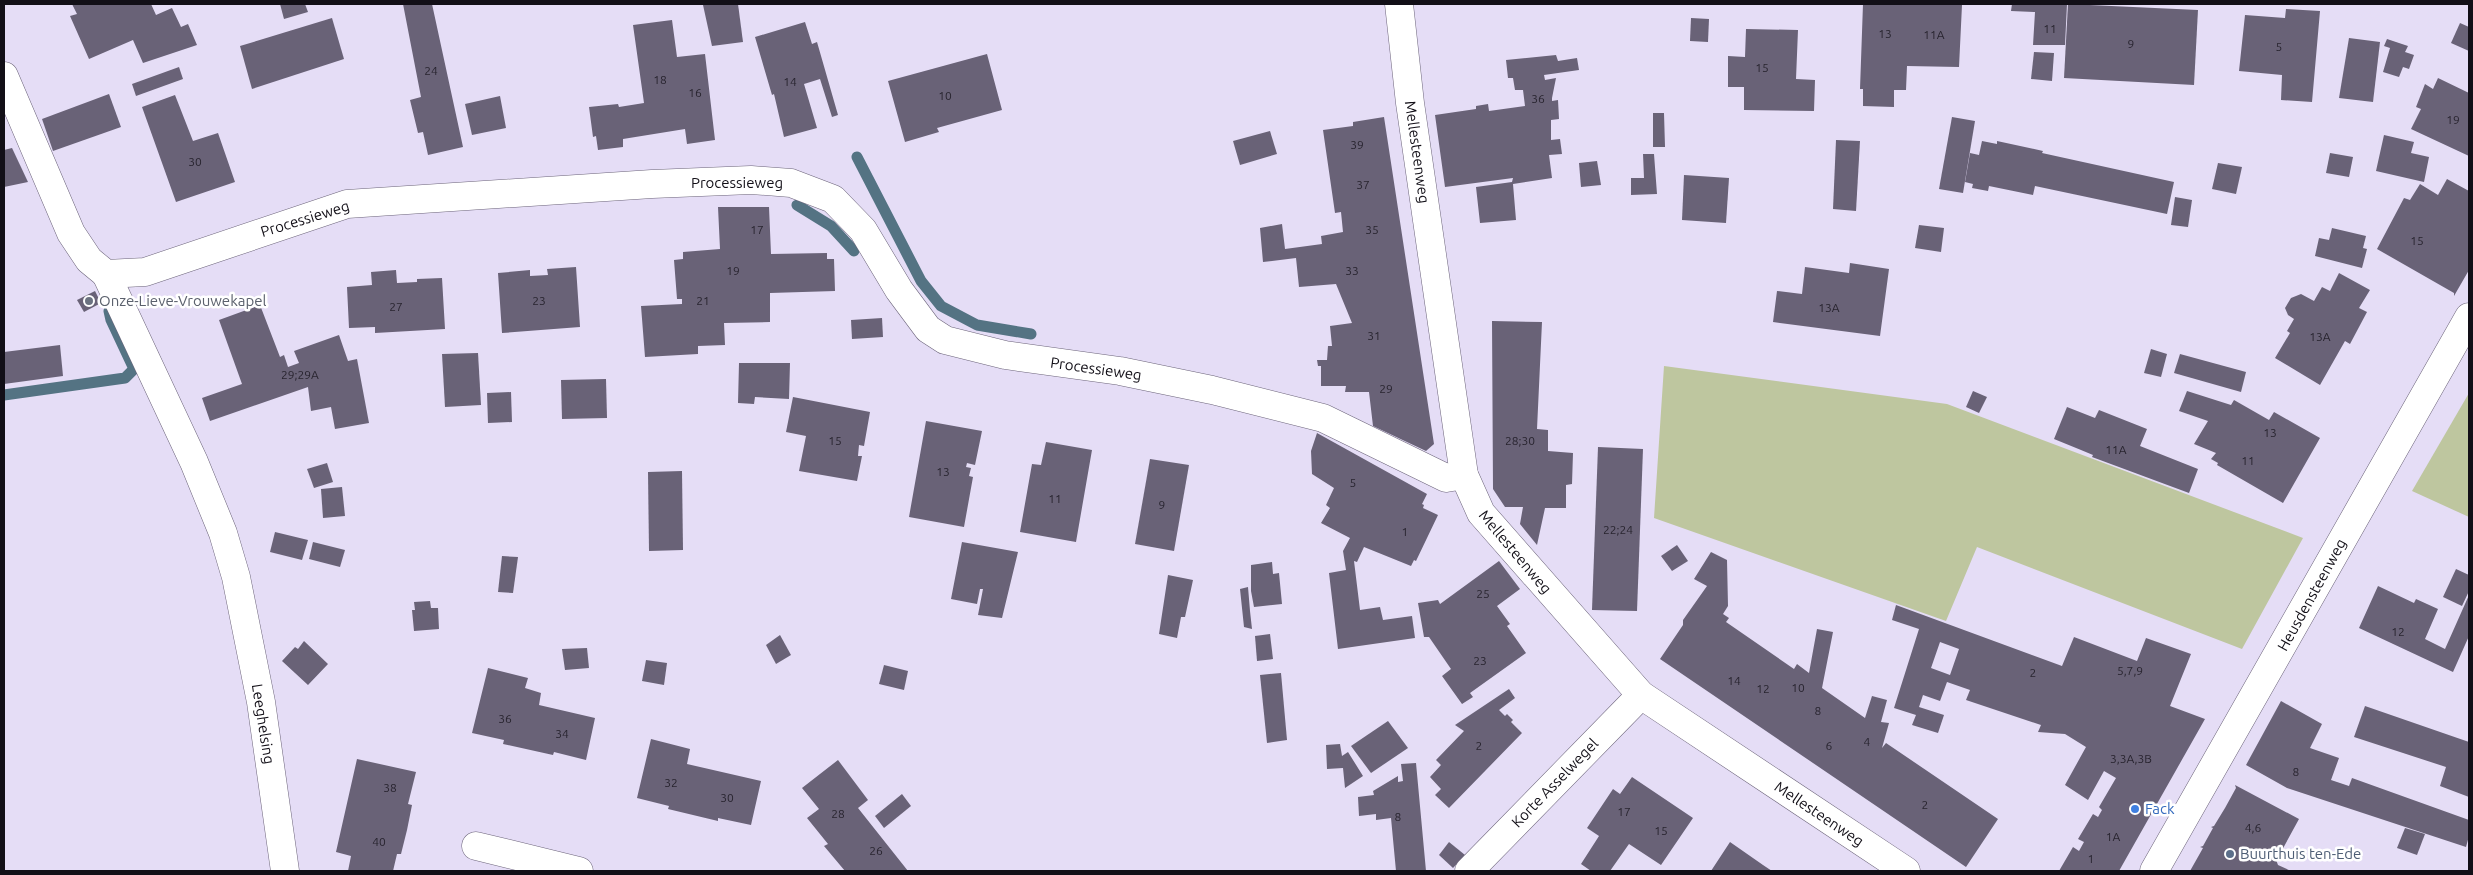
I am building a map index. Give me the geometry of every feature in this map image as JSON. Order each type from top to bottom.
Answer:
[{"type":"street","name":"Mellesteenweg","points":[[1399,4],[1410,103],[1464,475],[1481,513],[1641,695],[1906,871]]},
{"type":"street","points":[[4,76],[71,233],[90,260],[106,274]]},
{"type":"street","name":"Processieweg","points":[[106,274],[145,272],[347,204],[652,184],[751,180],[790,183],[833,198],[863,230],[899,290],[928,329],[945,340],[1005,355],[1120,371],[1212,390],[1323,418],[1446,478],[1464,475]]},
{"type":"street","name":"Leeghelsing","points":[[106,274],[194,462],[223,532],[236,577],[261,702],[285,871]]},
{"type":"street","name":"Heusdensteenweg","points":[[2154,871],[2469,318]]},
{"type":"street","name":"Korte Asselwegel","points":[[1469,871],[1641,695]]},
{"type":"street","points":[[476,846],[579,871]]},
{"type":"green space","points":[[1664,366],[1947,404],[2303,538],[2242,649],[1977,547],[1946,621],[1654,518]]},
{"type":"green space","points":[[2469,393],[2469,517],[2412,491]]},
{"type":"building","points":[[72,4],[151,4],[156,15],[172,8],[181,27],[188,24],[197,45],[143,63],[133,40],[89,59],[70,16],[77,14]]},
{"type":"building","points":[[280,4],[305,4],[308,12],[284,19]]},
{"type":"building","points":[[403,4],[432,4],[463,147],[428,155],[423,132],[418,133],[410,100],[421,97]]},
{"type":"building","points":[[738,4],[743,42],[712,46],[703,5]]},
{"type":"building","points":[[1863,4],[1962,5],[1959,67],[1907,66],[1906,90],[1894,90],[1894,107],[1863,106],[1863,89],[1860,89]]},
{"type":"building","points":[[2012,4],[2067,4],[2065,45],[2033,45],[2035,12],[2011,11]]},
{"type":"building","points":[[2068,4],[2198,10],[2194,85],[2064,78]]},
{"type":"building","points":[[2286,9],[2320,11],[2312,102],[2281,100],[2282,75],[2239,71],[2245,15],[2285,18]]},
{"type":"building","points":[[332,18],[344,59],[252,89],[240,46]]},
{"type":"building","points":[[1691,18],[1709,19],[1708,42],[1690,41]]},
{"type":"building","points":[[672,20],[677,57],[705,54],[715,140],[687,144],[685,129],[623,139],[623,147],[598,150],[596,136],[593,137],[589,107],[618,104],[619,107],[644,103],[633,25]]},
{"type":"building","points":[[805,22],[812,44],[817,42],[838,115],[832,117],[820,79],[804,84],[817,128],[784,137],[774,94],[772,95],[755,37]]},
{"type":"building","points":[[2460,23],[2469,27],[2469,51],[2451,43]]},
{"type":"building","points":[[1746,29],[1798,30],[1796,79],[1815,80],[1814,111],[1744,110],[1744,87],[1728,87],[1728,56],[1745,57]]},
{"type":"building","points":[[2349,38],[2380,42],[2373,102],[2339,98]]},
{"type":"building","points":[[2387,39],[2408,46],[2405,52],[2414,55],[2409,69],[2403,67],[2399,77],[2383,72],[2390,48],[2384,46]]},
{"type":"building","points":[[2034,52],[2054,53],[2052,81],[2031,79]]},
{"type":"building","points":[[987,54],[1002,110],[937,128],[939,132],[905,142],[888,81]]},
{"type":"building","points":[[1556,55],[1558,61],[1577,58],[1579,70],[1544,75],[1545,80],[1556,78],[1552,101],[1558,100],[1559,119],[1551,120],[1551,140],[1560,139],[1562,154],[1549,155],[1552,178],[1513,184],[1516,220],[1480,223],[1476,187],[1512,182],[1513,178],[1445,187],[1435,115],[1476,109],[1476,106],[1488,104],[1489,111],[1525,106],[1523,90],[1515,90],[1513,78],[1508,78],[1506,60]]},
{"type":"building","points":[[179,67],[183,79],[136,96],[132,84]]},
{"type":"building","points":[[2438,78],[2469,93],[2469,156],[2411,129],[2421,109],[2416,107],[2425,84],[2433,89]]},
{"type":"building","points":[[109,94],[121,127],[53,151],[42,119]]},
{"type":"building","points":[[175,95],[193,141],[218,133],[235,182],[176,202],[142,107]]},
{"type":"building","points":[[500,96],[506,128],[472,135],[465,104]]},
{"type":"building","points":[[1653,113],[1664,113],[1665,147],[1653,147]]},
{"type":"building","points":[[1384,117],[1434,444],[1426,451],[1373,426],[1369,392],[1345,392],[1346,386],[1321,386],[1321,366],[1318,366],[1317,360],[1327,360],[1328,346],[1332,346],[1330,326],[1352,323],[1336,284],[1299,287],[1296,258],[1263,262],[1260,228],[1282,224],[1285,249],[1322,244],[1321,236],[1343,232],[1341,212],[1335,213],[1323,130],[1353,126],[1353,122]]},
{"type":"building","points":[[1952,117],[1975,121],[1963,193],[1939,189]]},
{"type":"building","points":[[1270,131],[1277,154],[1240,165],[1233,141]]},
{"type":"building","points":[[2384,135],[2414,142],[2411,153],[2429,157],[2424,182],[2376,171]]},
{"type":"building","points":[[1836,140],[1860,141],[1856,211],[1833,209]]},
{"type":"building","points":[[1982,141],[1997,144],[1997,141],[2043,151],[2042,153],[2174,182],[2167,214],[2035,186],[2033,195],[1989,186],[1988,191],[1972,188],[1973,184],[1965,182],[1970,153],[1979,155]]},
{"type":"building","points":[[12,148],[28,182],[4,187],[4,150]]},
{"type":"building","points":[[2330,153],[2353,157],[2349,177],[2326,173]]},
{"type":"building","points":[[1643,154],[1654,154],[1657,194],[1631,195],[1631,178],[1644,178]]},
{"type":"building","points":[[1597,161],[1601,185],[1581,187],[1579,163]]},
{"type":"building","points":[[2218,163],[2242,167],[2236,194],[2212,189]]},
{"type":"building","points":[[1684,175],[1729,178],[1726,223],[1682,220]]},
{"type":"building","points":[[2447,179],[2469,191],[2469,270],[2454,296],[2454,293],[2377,249],[2404,198],[2410,200],[2420,184],[2438,195]]},
{"type":"building","points":[[2175,197],[2192,200],[2188,227],[2171,225]]},
{"type":"building","points":[[718,207],[769,207],[771,254],[827,253],[827,259],[834,259],[835,291],[770,293],[770,322],[724,323],[725,345],[698,346],[698,354],[645,357],[641,306],[682,304],[682,299],[677,299],[674,260],[683,259],[683,252],[720,249]]},
{"type":"building","points":[[1919,225],[1944,228],[1941,252],[1915,248]]},
{"type":"building","points":[[2332,228],[2366,236],[2363,248],[2367,249],[2362,268],[2315,256],[2319,238],[2329,240]]},
{"type":"building","points":[[1850,263],[1889,269],[1880,336],[1773,322],[1777,291],[1802,294],[1805,267],[1849,273]]},
{"type":"building","points":[[576,267],[580,327],[502,333],[498,273],[530,270],[530,276],[548,275],[547,269]]},
{"type":"building","points":[[396,270],[397,283],[417,282],[417,279],[442,278],[445,329],[375,333],[375,327],[349,328],[347,287],[372,285],[371,272]]},
{"type":"building","points":[[2339,273],[2370,290],[2359,308],[2367,312],[2350,344],[2345,341],[2320,385],[2275,358],[2290,333],[2287,331],[2294,319],[2288,315],[2285,308],[2291,298],[2301,294],[2314,301],[2322,287],[2330,291]]},
{"type":"building","name":"Onze-Lieve-Vrouwekapel","points":[[95,291],[101,303],[84,312],[77,300]]},
{"type":"building","points":[[260,305],[280,357],[284,355],[288,367],[299,363],[294,351],[339,335],[348,361],[357,359],[369,423],[335,429],[331,407],[311,411],[308,387],[210,421],[202,398],[242,384],[219,320]]},
{"type":"building","points":[[882,318],[883,337],[852,339],[851,320]]},
{"type":"building","points":[[1492,321],[1542,322],[1537,429],[1548,430],[1548,451],[1573,453],[1572,484],[1566,485],[1566,508],[1545,508],[1537,545],[1520,524],[1523,507],[1505,507],[1493,489]]},
{"type":"building","points":[[60,345],[63,376],[4,384],[4,352]]},
{"type":"building","points":[[2151,349],[2167,354],[2161,377],[2144,373]]},
{"type":"building","points":[[478,353],[481,405],[445,407],[442,354]]},
{"type":"building","points":[[2180,354],[2246,372],[2241,392],[2174,373]]},
{"type":"building","points":[[739,363],[790,363],[789,399],[755,397],[754,404],[738,403]]},
{"type":"building","points":[[606,379],[607,418],[562,419],[561,380]]},
{"type":"building","points":[[1973,391],[1987,397],[1979,413],[1966,407]]},
{"type":"building","points":[[2187,391],[2231,405],[2234,400],[2269,420],[2274,412],[2320,438],[2283,503],[2217,465],[2218,463],[2211,459],[2216,453],[2194,444],[2208,421],[2179,411]]},
{"type":"building","points":[[511,392],[512,422],[488,423],[487,393]]},
{"type":"building","points":[[793,397],[870,412],[864,446],[859,445],[858,456],[862,456],[857,481],[799,471],[806,436],[786,432]]},
{"type":"building","points":[[2067,407],[2095,418],[2099,410],[2147,429],[2140,446],[2198,469],[2189,493],[2092,457],[2093,455],[2054,439]]},
{"type":"building","points":[[926,421],[982,431],[975,465],[967,463],[966,467],[971,468],[969,476],[973,477],[964,527],[909,517]]},
{"type":"building","points":[[1317,433],[1427,494],[1422,504],[1424,505],[1423,508],[1438,515],[1416,561],[1414,560],[1411,566],[1364,547],[1357,562],[1354,561],[1360,610],[1380,607],[1383,620],[1412,616],[1415,638],[1338,649],[1329,573],[1346,570],[1343,551],[1350,538],[1321,523],[1330,508],[1326,505],[1334,488],[1312,474],[1311,451]]},
{"type":"building","points":[[1046,442],[1092,450],[1076,542],[1020,532],[1032,464],[1041,465]]},
{"type":"building","points":[[1598,447],[1643,449],[1637,611],[1592,610]]},
{"type":"building","points":[[1150,459],[1189,465],[1174,551],[1135,544]]},
{"type":"building","points":[[327,463],[333,482],[314,488],[307,469]]},
{"type":"building","points":[[682,471],[683,550],[649,551],[648,472]]},
{"type":"building","points":[[342,487],[345,516],[323,518],[321,489]]},
{"type":"building","points":[[275,532],[308,540],[302,560],[270,552]]},
{"type":"building","points":[[313,542],[345,550],[340,567],[309,559]]},
{"type":"building","points":[[962,542],[1018,552],[1002,618],[978,615],[983,589],[980,589],[977,604],[951,599]]},
{"type":"building","points":[[1677,545],[1688,561],[1672,571],[1661,556]]},
{"type":"building","points":[[1711,552],[1727,560],[1728,606],[1723,614],[1729,618],[1726,622],[1794,669],[1797,664],[1809,673],[1817,629],[1833,632],[1822,688],[1865,718],[1872,696],[1887,700],[1881,722],[1889,723],[1882,748],[1886,743],[1998,819],[1966,867],[1660,659],[1683,625],[1683,620],[1707,586],[1694,579]]},
{"type":"building","points":[[502,556],[518,557],[513,593],[498,592]]},
{"type":"building","points":[[1499,561],[1520,589],[1497,606],[1510,624],[1507,626],[1526,653],[1470,693],[1473,697],[1462,704],[1442,676],[1451,669],[1429,637],[1424,637],[1418,603],[1438,600],[1440,604]]},
{"type":"building","points":[[1272,562],[1273,574],[1279,573],[1282,604],[1254,607],[1251,591],[1251,565]]},
{"type":"building","points":[[2456,569],[2469,575],[2469,591],[2462,606],[2443,597]]},
{"type":"building","points":[[1168,575],[1193,580],[1185,617],[1181,617],[1177,638],[1159,634]]},
{"type":"building","points":[[2378,586],[2414,603],[2416,599],[2438,609],[2425,639],[2445,649],[2469,595],[2469,636],[2453,672],[2359,628]]},
{"type":"building","points":[[1248,587],[1252,629],[1244,627],[1240,589]]},
{"type":"building","points":[[430,601],[431,608],[438,608],[439,629],[414,631],[412,610],[415,610],[414,602]]},
{"type":"building","points":[[1896,605],[2062,666],[2074,637],[2137,661],[2146,638],[2191,654],[2170,706],[2205,719],[2119,871],[2059,871],[2073,847],[2079,851],[2084,842],[2078,839],[2093,814],[2098,817],[2102,810],[2099,807],[2116,778],[2104,771],[2088,800],[2065,785],[2086,747],[2065,734],[2038,732],[2041,725],[1966,700],[1970,690],[1947,682],[1940,701],[1923,695],[1919,707],[1944,715],[1938,733],[1912,725],[1916,715],[1894,708],[1919,629],[1892,620]],"holes":[[[1940,642],[1959,649],[1950,675],[1931,668]]]},
{"type":"building","points":[[1270,634],[1273,659],[1257,661],[1255,636]]},
{"type":"building","points":[[780,635],[791,655],[776,664],[766,645]]},
{"type":"building","points":[[304,641],[328,664],[308,685],[282,661],[295,647],[298,649]]},
{"type":"building","points":[[587,648],[589,668],[565,670],[562,649]]},
{"type":"building","points":[[646,660],[667,663],[664,685],[642,681]]},
{"type":"building","points":[[884,665],[908,671],[904,690],[879,684]]},
{"type":"building","points":[[488,668],[528,678],[525,688],[541,693],[539,705],[595,718],[586,760],[554,752],[553,755],[503,744],[504,740],[472,733]]},
{"type":"building","points":[[1281,673],[1287,740],[1267,743],[1260,675]]},
{"type":"building","points":[[1509,689],[1515,698],[1499,710],[1513,720],[1511,722],[1522,733],[1449,808],[1435,795],[1441,789],[1430,777],[1441,765],[1436,760],[1464,731],[1455,725]]},
{"type":"building","points":[[2281,701],[2322,724],[2310,748],[2339,758],[2331,780],[2349,786],[2352,778],[2469,820],[2469,836],[2466,847],[2287,788],[2246,765]]},
{"type":"building","points":[[2365,706],[2469,742],[2469,797],[2440,786],[2446,767],[2354,737]]},
{"type":"building","points":[[1388,721],[1408,748],[1371,773],[1351,746]]},
{"type":"building","points":[[651,739],[690,749],[687,764],[761,781],[751,825],[718,818],[718,821],[668,809],[669,806],[637,798]]},
{"type":"building","points":[[1340,744],[1342,756],[1348,752],[1363,776],[1345,788],[1343,768],[1327,769],[1326,745]]},
{"type":"building","points":[[357,759],[416,772],[408,804],[412,805],[407,830],[401,854],[397,854],[393,871],[348,871],[351,856],[336,852]]},
{"type":"building","points":[[838,760],[868,800],[858,808],[908,871],[845,871],[824,846],[828,844],[807,818],[819,809],[802,788]]},
{"type":"building","points":[[1416,763],[1426,871],[1396,871],[1391,818],[1376,820],[1376,814],[1359,816],[1358,797],[1374,795],[1373,791],[1398,776],[1398,782],[1403,781],[1401,764]]},
{"type":"building","points":[[1632,777],[1693,818],[1661,865],[1629,844],[1610,871],[1591,871],[1581,864],[1599,836],[1587,828],[1613,789],[1620,794]]},
{"type":"building","points":[[2235,785],[2299,819],[2281,852],[2278,850],[2275,857],[2278,865],[2291,871],[2190,871],[2203,848],[2200,847],[2203,846],[2213,828],[2211,827],[2214,826],[2236,788]]},
{"type":"building","points":[[902,794],[911,806],[884,828],[875,816]]},
{"type":"building","points":[[2405,828],[2425,834],[2417,855],[2397,848]]},
{"type":"building","points":[[1449,842],[1465,855],[1453,868],[1439,855]]},
{"type":"building","points":[[1730,842],[1763,865],[1772,871],[1711,871]]},
{"type":"waterway","points":[[857,157],[921,281],[941,306],[977,325],[1031,334]]},
{"type":"waterway","points":[[797,205],[831,226],[854,251]]},
{"type":"waterway","points":[[4,395],[125,378],[134,369],[111,320],[109,311]]},
{"type":"place","name":"Onze-Lieve-Vrouwekapel","points":[[89,301]]},
{"type":"place","name":"Fack","points":[[2135,809]]},
{"type":"place","name":"Buurthuis ten-Ede","points":[[2230,854]]}]
